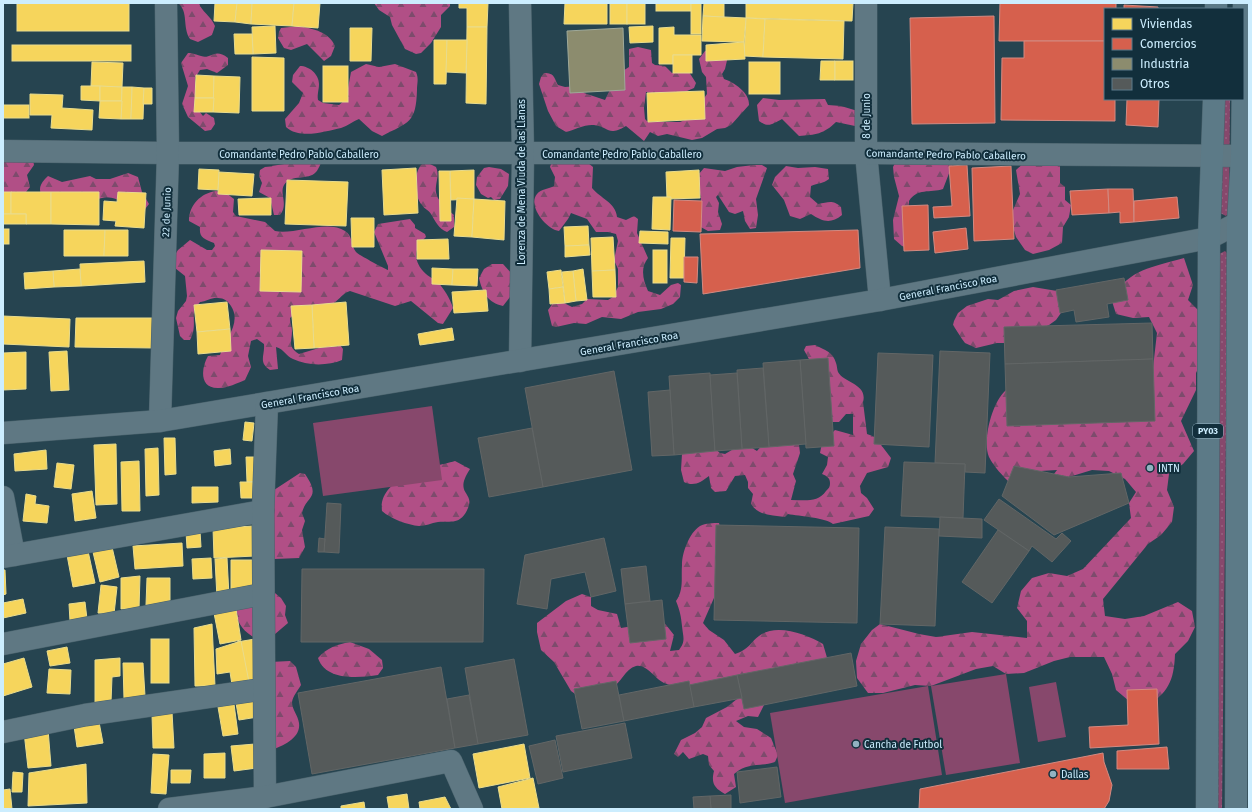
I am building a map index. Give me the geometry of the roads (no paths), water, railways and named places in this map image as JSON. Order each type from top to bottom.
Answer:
[{"type":"highway","name":"PY03","points":[[1236,809],[1246,156],[1246,58],[1244,3]]},
{"type":"highway","name":"PY03","points":[[1207,809],[1209,238],[1214,100]]},
{"type":"street","name":"22 de Junio","points":[[160,421],[168,154],[166,3]]},
{"type":"street","name":"Lorenza de Mena Viuda de las Llanas","points":[[520,3],[523,154],[520,361]]},
{"type":"street","name":"8 de Junio","points":[[866,3],[866,153],[880,300]]},
{"type":"street","points":[[1244,3],[1249,3]]},
{"type":"street","name":"Comandante Pedro Pablo Caballero","points":[[3,151],[168,154],[866,153],[1246,156]]},
{"type":"street","name":"General Francisco Roa","points":[[3,433],[160,421],[880,300],[1209,238],[1244,222]]},
{"type":"street","points":[[265,797],[263,689],[263,511],[267,404]]},
{"type":"street","points":[[3,498],[9,556],[263,511]]},
{"type":"street","points":[[3,644],[263,594]]},
{"type":"street","points":[[3,732],[85,715],[263,689]]},
{"type":"street","points":[[169,809],[265,797],[451,761],[472,809]]},
{"type":"place","name":"INTN","points":[[1150,468]]},
{"type":"place","name":"Cancha de Futbol","points":[[856,744]]},
{"type":"place","name":"Dallas","points":[[1053,774]]}]
